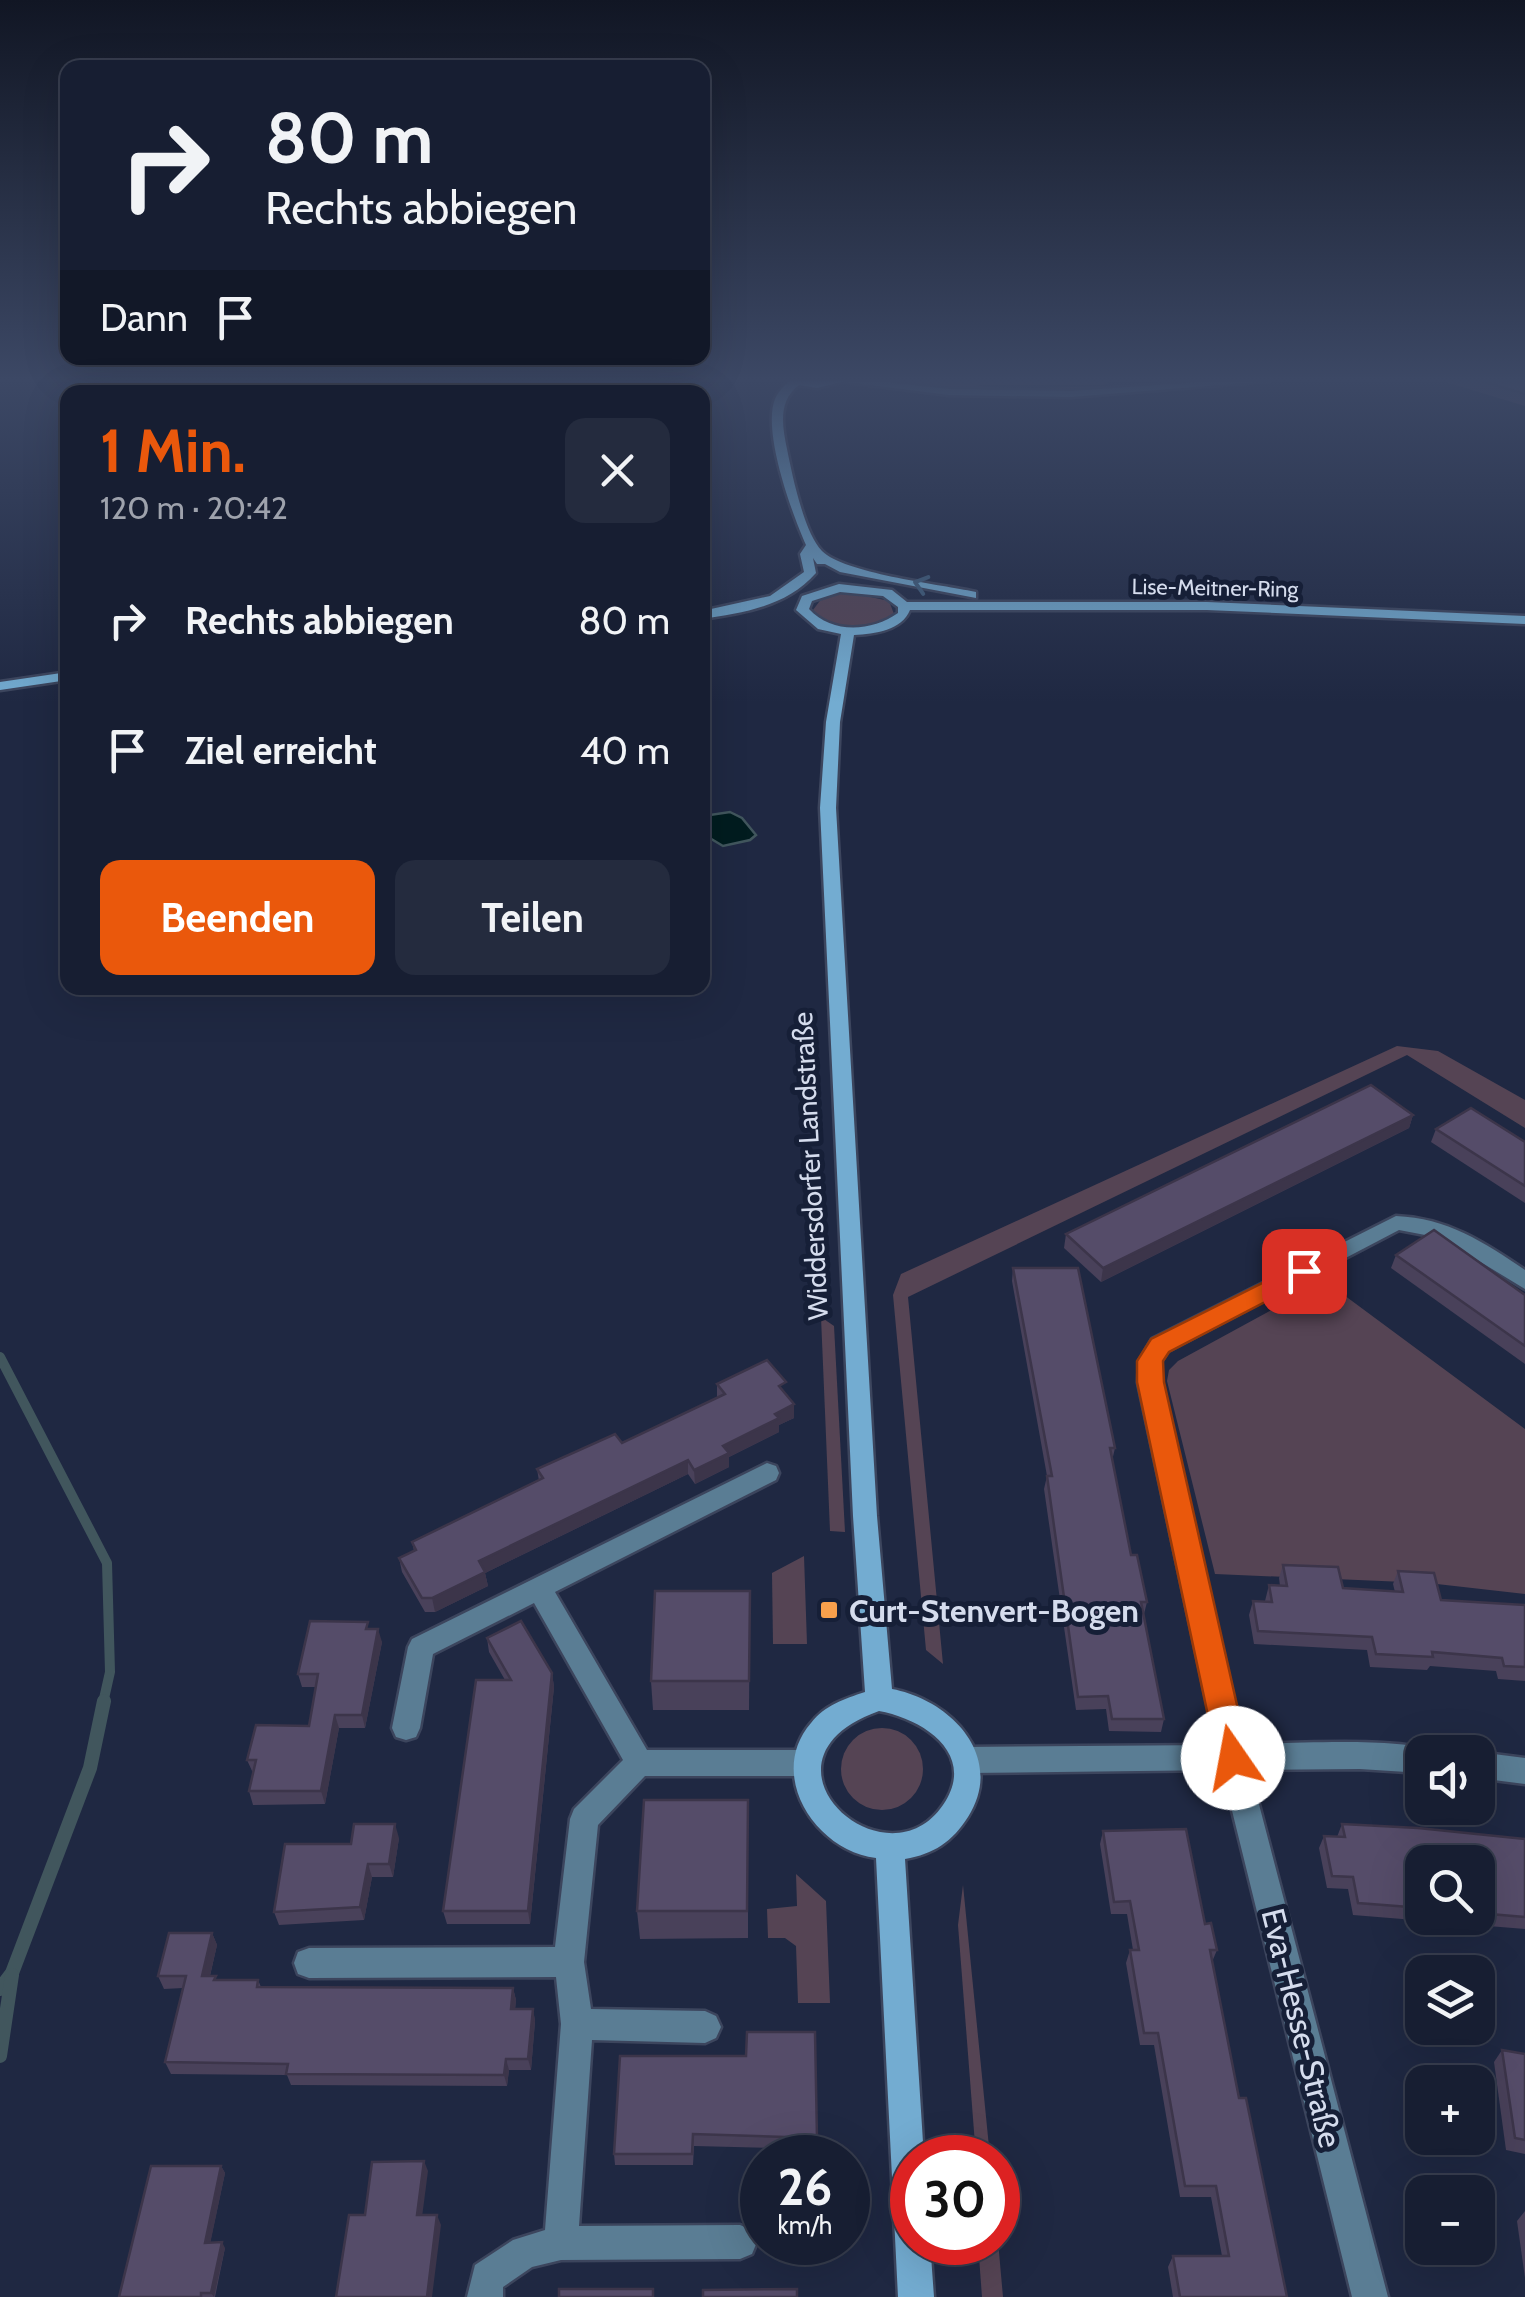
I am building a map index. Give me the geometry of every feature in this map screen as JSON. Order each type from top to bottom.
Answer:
[{"type":"street","points":[[792,488],[795,506],[813,548],[839,588]]},
{"type":"street","points":[[813,548],[840,568],[893,576],[945,592],[1052,605]]},
{"type":"street","points":[[710,614],[757,605],[803,582],[810,573],[806,554],[813,548]]},
{"type":"street","points":[[710,615],[802,610],[816,624],[848,630],[884,627],[904,614],[904,606],[887,593],[839,588],[807,598],[802,610]]},
{"type":"street","name":"Lise-Meitner-Ring","points":[[904,606],[1226,607],[1525,620]]},
{"type":"street","name":"Widdersdorfer Landstraße","points":[[848,630],[834,722],[828,808],[862,1477],[879,1699]]},
{"type":"street","points":[[0,686],[60,677]]},
{"type":"street","name":"Eva-Hesse-Straße","points":[[1370,2297],[1233,1758],[1150,1382],[1150,1361],[1160,1345],[1396,1224],[1420,1222],[1448,1230],[1525,1281]]},
{"type":"street","points":[[406,1728],[421,1647],[767,1473]]},
{"type":"street","points":[[540,1590],[639,1763]]},
{"type":"street","points":[[902,1700],[943,1722],[966,1760],[967,1786],[959,1810],[942,1830],[918,1843],[890,1848],[850,1837],[819,1811],[808,1788],[806,1763],[811,1743],[830,1718],[857,1702],[902,1700]]},
{"type":"street","points":[[966,1760],[1360,1756],[1405,1759]]},
{"type":"street","points":[[561,2243],[577,2024],[570,1962],[584,1819],[639,1763],[806,1763]]},
{"type":"street","points":[[1495,1768],[1525,1772]]},
{"type":"street","points":[[890,1848],[906,2135]]},
{"type":"street","points":[[309,1964],[570,1962]]},
{"type":"street","points":[[577,2024],[705,2027]]},
{"type":"street","points":[[485,2297],[487,2277],[524,2252],[561,2243],[740,2242]]},
{"type":"street","points":[[914,2265],[916,2297]]},
{"type":"shaded area","points":[[848,592],[889,601],[894,614],[875,624],[852,627],[830,622],[813,610],[822,598]]},
{"type":"shaded area","points":[[730,812],[742,818],[756,835],[723,846],[710,838],[710,815]]},
{"type":"shaded area","points":[[1397,1046],[1438,1051],[1525,1100],[1525,1128],[1407,1055],[908,1297],[943,1664],[926,1650],[893,1295],[901,1274]]},
{"type":"shaded area","points":[[1325,1281],[1525,1429],[1525,1594],[1428,1583],[1215,1574],[1167,1381],[1169,1370],[1178,1361]]},
{"type":"shaded area","points":[[821,1317],[834,1326],[845,1532],[830,1531]]},
{"type":"shaded area","points":[[804,1556],[807,1644],[773,1644],[772,1573]]},
{"type":"shaded area","points":[[882,1728],[898,1731],[911,1740],[920,1753],[920,1785],[911,1798],[898,1807],[882,1810],[866,1807],[853,1798],[844,1785],[841,1769],[844,1753],[853,1740],[866,1731]]},
{"type":"shaded area","points":[[796,1874],[826,1901],[830,2003],[798,2003],[796,1946],[785,1938],[768,1938],[767,1909],[797,1906]]},
{"type":"shaded area","points":[[963,1885],[988,2135],[974,2135],[958,1925]]},
{"type":"shaded area","points":[[980,2265],[1000,2265],[1003,2297],[982,2297]]},
{"type":"building","points":[[1371,1085],[1413,1115],[1103,1268],[1066,1234]]},
{"type":"building","points":[[1471,1108],[1525,1142],[1525,1186],[1436,1129]]},
{"type":"building","points":[[1434,1230],[1525,1295],[1525,1346],[1396,1255]]},
{"type":"building","points":[[1013,1268],[1078,1268],[1115,1448],[1110,1448],[1131,1555],[1137,1555],[1147,1602],[1141,1602],[1164,1719],[1112,1719],[1108,1696],[1078,1697],[1047,1476],[1052,1476]]},
{"type":"building","points":[[767,1360],[786,1382],[779,1386],[794,1404],[775,1414],[779,1418],[723,1446],[729,1453],[694,1470],[688,1460],[479,1561],[485,1572],[432,1598],[422,1598],[399,1558],[416,1550],[412,1542],[543,1478],[537,1469],[615,1434],[622,1443],[725,1394],[717,1384]]},
{"type":"building","points":[[1283,1565],[1338,1567],[1343,1588],[1403,1592],[1398,1571],[1434,1573],[1441,1600],[1525,1605],[1525,1667],[1504,1666],[1502,1658],[1432,1652],[1433,1657],[1376,1654],[1372,1637],[1258,1631],[1253,1601],[1272,1602],[1269,1585],[1287,1586]]},
{"type":"building","points":[[655,1591],[750,1591],[749,1681],[651,1681]]},
{"type":"building","points":[[310,1621],[368,1622],[366,1629],[378,1629],[362,1715],[335,1715],[321,1791],[249,1791],[256,1760],[247,1760],[256,1725],[309,1726],[318,1674],[298,1674]]},
{"type":"building","points":[[521,1621],[552,1673],[528,1911],[443,1911],[476,1680],[511,1680],[487,1638]]},
{"type":"building","points":[[644,1800],[748,1800],[747,1911],[637,1911]]},
{"type":"building","points":[[354,1824],[395,1824],[389,1864],[368,1864],[360,1907],[274,1912],[285,1844],[351,1844]]},
{"type":"building","points":[[1342,1824],[1525,1839],[1525,1917],[1495,1914],[1495,1845],[1405,1845],[1405,1907],[1358,1903],[1353,1877],[1332,1876],[1324,1836],[1345,1837]]},
{"type":"building","points":[[1186,1829],[1205,1924],[1211,1923],[1217,1950],[1210,1950],[1239,2098],[1246,2098],[1287,2297],[1180,2297],[1173,2256],[1229,2256],[1216,2186],[1185,2186],[1158,2033],[1144,2033],[1130,1950],[1139,1950],[1130,1901],[1114,1902],[1103,1831]]},
{"type":"building","points":[[169,1933],[212,1933],[202,1976],[216,1976],[214,1980],[258,1980],[257,1987],[513,1988],[511,2009],[533,2009],[528,2059],[506,2059],[504,2075],[286,2074],[288,2064],[165,2062],[186,1976],[158,1976]]},
{"type":"building","points":[[747,2032],[815,2032],[817,2135],[693,2134],[692,2154],[614,2154],[620,2056],[746,2056]]},
{"type":"building","points":[[1502,2050],[1525,2054],[1525,2140],[1515,2138]]},
{"type":"building","points":[[424,2161],[417,2215],[437,2215],[427,2297],[336,2297],[349,2215],[365,2215],[372,2162]]},
{"type":"building","points":[[151,2166],[221,2166],[205,2243],[222,2242],[211,2293],[201,2293],[201,2297],[119,2297]]},
{"type":"building","points":[[559,2289],[653,2289],[653,2297],[559,2297]]},
{"type":"building","points":[[797,2289],[797,2297],[703,2297],[703,2290]]},
{"type":"waterway","points":[[0,1357],[107,1563],[110,1672],[103,1703]]},
{"type":"waterway","points":[[0,1989],[12,1973],[90,1768],[104,1701]]},
{"type":"waterway","points":[[0,2056],[12,1975]]},
{"type":"place","name":"Curt-Stenvert-Bogen","points":[[829,1610]]},
{"type":"route","points":[[1233,1758],[1150,1382],[1150,1361],[1160,1345],[1304,1271]]}]
